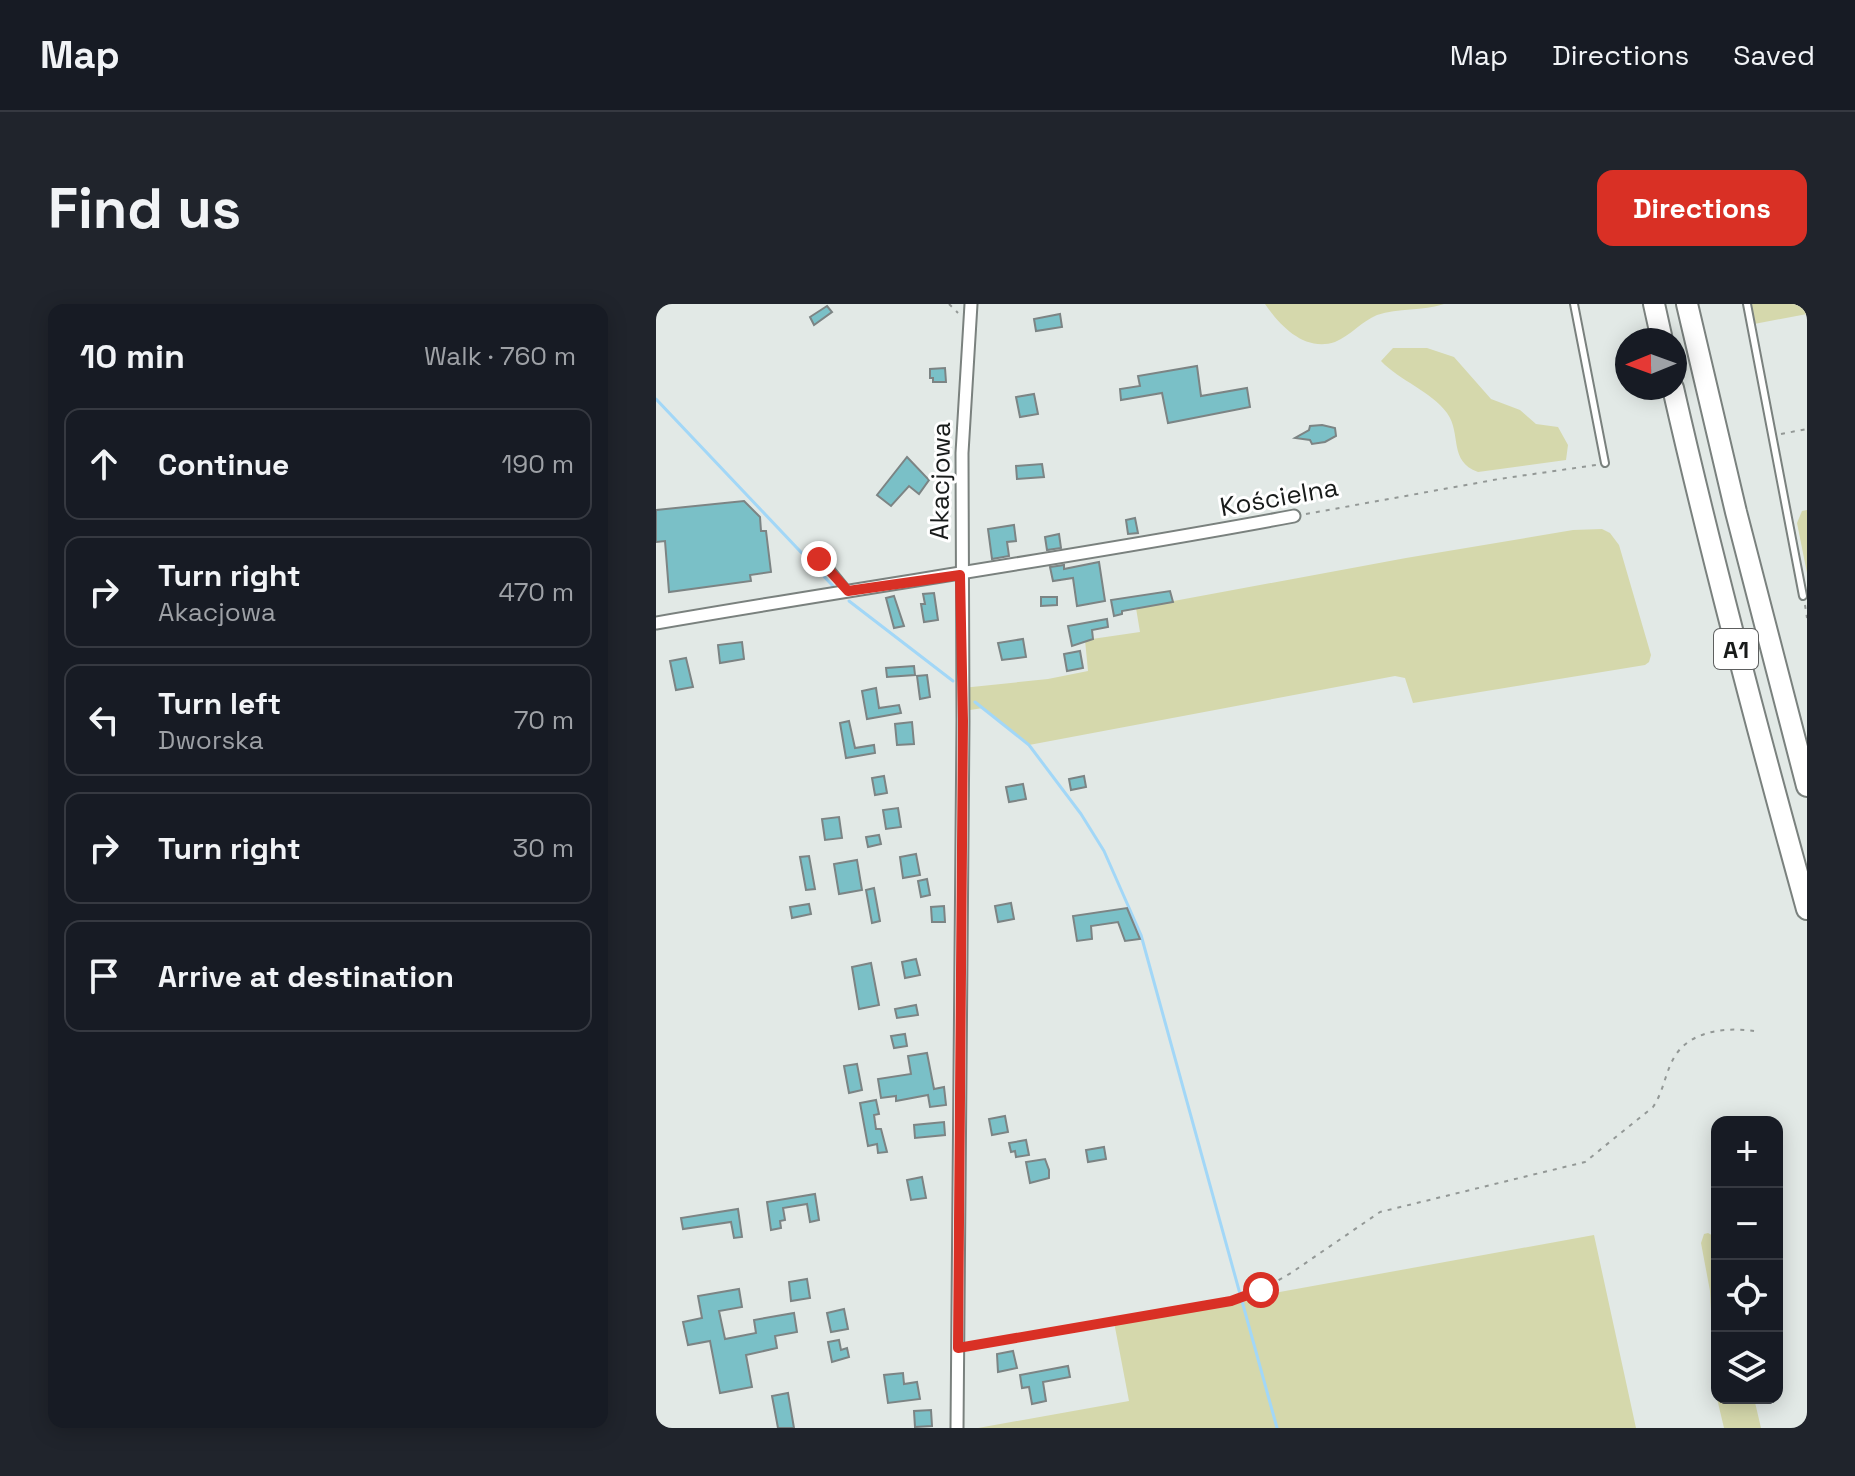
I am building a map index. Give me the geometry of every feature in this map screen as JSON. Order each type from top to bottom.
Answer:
[{"type":"highway","points":[[1654,304],[1659,328]]},
{"type":"highway","name":"A1","points":[[1687,304],[1757,599],[1807,786]]},
{"type":"highway","name":"A1","points":[[1676,400],[1750,704],[1807,909]]},
{"type":"street","name":"Akacjowa","points":[[957,1428],[963,721],[960,575],[962,438],[971,304]]},
{"type":"street","name":"Kościelna","points":[[656,623],[960,575],[1294,516]]},
{"type":"lane","points":[[1574,304],[1605,463]]},
{"type":"lane","points":[[1747,304],[1803,596]]},
{"type":"lane","points":[[818,554],[848,591]]},
{"type":"path","points":[[949,304],[969,318]]},
{"type":"path","points":[[1770,436],[1807,429]]},
{"type":"path","name":"Kościelna","points":[[1294,516],[1605,463]]},
{"type":"path","points":[[1803,596],[1807,618]]},
{"type":"path","points":[[958,1348],[1231,1301],[1261,1290],[1291,1273],[1380,1212],[1585,1162],[1653,1107],[1676,1054],[1688,1043],[1702,1034],[1713,1032],[1754,1031]]},
{"type":"green space","points":[[1265,304],[1444,304],[1377,315],[1335,342],[1324,344],[1294,335]]},
{"type":"green space","points":[[1747,304],[1807,304],[1807,314],[1749,325]]},
{"type":"green space","points":[[1393,348],[1427,348],[1454,357],[1491,399],[1520,410],[1536,424],[1558,427],[1568,445],[1566,460],[1478,472],[1469,467],[1459,454],[1447,413],[1433,398],[1381,361]]},
{"type":"green space","points":[[1807,510],[1807,573],[1797,523],[1802,511]]},
{"type":"green space","points":[[1602,529],[1610,533],[1619,545],[1651,655],[1645,665],[1413,703],[1405,678],[1395,676],[1029,745],[983,708],[970,710],[963,721],[962,688],[1048,679],[1088,671],[1085,640],[1140,632],[1136,608],[1406,558],[1573,530]]},
{"type":"green space","points":[[1704,1234],[1711,1235],[1711,1311],[1701,1243]]},
{"type":"green space","points":[[1594,1235],[1636,1428],[978,1428],[1129,1401],[1114,1322]]},
{"type":"green space","points":[[1718,1404],[1755,1404],[1761,1428],[1724,1428]]},
{"type":"building","points":[[827,306],[832,312],[814,325],[810,317]]},
{"type":"building","points":[[1060,314],[1062,327],[1036,331],[1034,319]]},
{"type":"building","points":[[1197,366],[1201,396],[1247,388],[1250,407],[1168,423],[1162,393],[1121,400],[1120,389],[1140,386],[1138,376]]},
{"type":"building","points":[[945,368],[946,382],[933,382],[930,369]]},
{"type":"building","points":[[1034,394],[1038,414],[1020,417],[1016,397]]},
{"type":"building","points":[[1310,426],[1335,428],[1336,436],[1312,444],[1310,440],[1295,438],[1309,430]]},
{"type":"building","points":[[907,457],[929,480],[919,494],[909,486],[891,506],[877,495]]},
{"type":"building","points":[[1042,464],[1044,477],[1017,479],[1016,466]]},
{"type":"building","points":[[744,501],[760,517],[761,531],[766,531],[771,572],[750,575],[751,581],[669,592],[665,541],[656,542],[656,510]]},
{"type":"building","points":[[1135,518],[1138,533],[1128,534],[1126,520]]},
{"type":"building","points":[[1014,525],[1016,541],[1007,542],[1009,556],[992,559],[988,529]]},
{"type":"building","points":[[1059,534],[1061,548],[1047,550],[1045,537]]},
{"type":"building","points":[[1099,562],[1105,601],[1077,606],[1073,578],[1053,581],[1050,567],[1064,565],[1064,569]]},
{"type":"building","points":[[1170,591],[1173,602],[1122,611],[1122,614],[1114,616],[1111,600]]},
{"type":"building","points":[[934,593],[938,620],[924,622],[923,594]]},
{"type":"building","points":[[894,596],[904,626],[894,628],[886,598]]},
{"type":"building","points":[[1041,597],[1057,597],[1057,605],[1041,606]]},
{"type":"building","points":[[1107,619],[1108,627],[1092,630],[1093,639],[1072,646],[1068,626]]},
{"type":"building","points":[[1023,639],[1026,657],[1002,660],[998,643]]},
{"type":"building","points":[[742,642],[744,659],[720,663],[718,645]]},
{"type":"building","points":[[1080,651],[1083,668],[1067,671],[1064,654]]},
{"type":"building","points":[[686,658],[693,687],[676,690],[670,661]]},
{"type":"building","points":[[914,666],[915,675],[887,677],[886,668]]},
{"type":"building","points":[[927,675],[930,697],[920,699],[917,676]]},
{"type":"building","points":[[876,688],[879,708],[899,705],[901,713],[867,719],[862,691]]},
{"type":"building","points":[[849,721],[855,748],[874,745],[875,753],[846,758],[840,723]]},
{"type":"building","points":[[912,722],[914,744],[897,745],[895,724]]},
{"type":"building","points":[[884,776],[887,793],[875,795],[872,778]]},
{"type":"building","points":[[1084,776],[1086,787],[1071,790],[1069,779]]},
{"type":"building","points":[[1023,784],[1026,799],[1009,802],[1006,787]]},
{"type":"building","points":[[898,808],[901,827],[886,829],[883,810]]},
{"type":"building","points":[[839,817],[842,838],[825,840],[822,819]]},
{"type":"building","points":[[879,835],[881,844],[868,847],[866,837]]},
{"type":"building","points":[[916,854],[920,875],[903,878],[900,857]]},
{"type":"building","points":[[809,856],[815,889],[806,890],[800,857]]},
{"type":"building","points":[[857,860],[862,890],[839,894],[834,864]]},
{"type":"building","points":[[927,879],[930,895],[921,897],[918,881]]},
{"type":"building","points":[[874,888],[880,921],[872,923],[866,890]]},
{"type":"building","points":[[1011,903],[1014,919],[998,922],[995,906]]},
{"type":"building","points":[[809,904],[811,914],[792,918],[790,907]]},
{"type":"building","points":[[944,906],[945,922],[932,922],[931,907]]},
{"type":"building","points":[[1127,908],[1140,939],[1125,941],[1118,922],[1091,926],[1092,939],[1077,941],[1073,916]]},
{"type":"building","points":[[916,959],[920,975],[905,978],[902,962]]},
{"type":"building","points":[[871,963],[879,1005],[859,1009],[852,967]]},
{"type":"building","points":[[916,1005],[918,1015],[897,1018],[895,1009]]},
{"type":"building","points":[[905,1034],[907,1046],[894,1048],[891,1036]]},
{"type":"building","points":[[927,1053],[934,1089],[944,1087],[946,1105],[930,1107],[928,1095],[896,1101],[896,1096],[881,1098],[878,1079],[911,1074],[908,1056]]},
{"type":"building","points":[[857,1064],[862,1090],[849,1093],[844,1066]]},
{"type":"building","points":[[876,1100],[879,1114],[874,1115],[876,1129],[881,1129],[887,1152],[878,1153],[877,1144],[868,1146],[860,1103]]},
{"type":"building","points":[[1005,1116],[1008,1132],[992,1135],[989,1119]]},
{"type":"building","points":[[944,1122],[945,1135],[915,1138],[914,1125]]},
{"type":"building","points":[[1026,1140],[1029,1155],[1016,1157],[1009,1143]]},
{"type":"building","points":[[1104,1147],[1106,1159],[1088,1162],[1086,1150]]},
{"type":"building","points":[[1045,1159],[1049,1178],[1030,1183],[1026,1162]]},
{"type":"building","points":[[922,1177],[926,1198],[911,1200],[907,1180]]},
{"type":"building","points":[[815,1194],[819,1220],[810,1222],[807,1204],[783,1208],[785,1220],[780,1221],[781,1228],[771,1230],[767,1202]]},
{"type":"building","points":[[738,1209],[742,1237],[734,1238],[731,1222],[683,1229],[681,1218]]},
{"type":"building","points":[[807,1279],[810,1298],[791,1301],[789,1282]]},
{"type":"building","points":[[739,1289],[742,1307],[719,1311],[725,1339],[756,1333],[754,1320],[794,1313],[797,1332],[775,1336],[777,1348],[746,1355],[752,1387],[720,1393],[710,1341],[688,1345],[683,1322],[702,1318],[698,1296]]},
{"type":"building","points":[[844,1309],[848,1329],[831,1332],[827,1313]]},
{"type":"building","points":[[839,1340],[841,1350],[847,1348],[849,1357],[832,1362],[828,1342]]},
{"type":"building","points":[[1013,1351],[1017,1368],[998,1372],[997,1354]]},
{"type":"building","points":[[1068,1366],[1070,1377],[1043,1382],[1046,1401],[1032,1404],[1029,1387],[1022,1388],[1020,1375]]},
{"type":"building","points":[[903,1373],[904,1384],[917,1382],[920,1399],[888,1403],[884,1375]]},
{"type":"building","points":[[788,1393],[794,1428],[778,1428],[772,1396]]},
{"type":"building","points":[[931,1410],[932,1426],[915,1427],[914,1411]]},
{"type":"waterway","points":[[656,399],[833,586]]},
{"type":"waterway","points":[[849,601],[953,681]]},
{"type":"waterway","points":[[975,702],[1029,745],[1081,814],[1104,851],[1141,935],[1277,1428]]},
{"type":"route","points":[[819,559],[848,591],[960,575],[963,721],[958,1348],[1231,1301],[1261,1290]]}]
